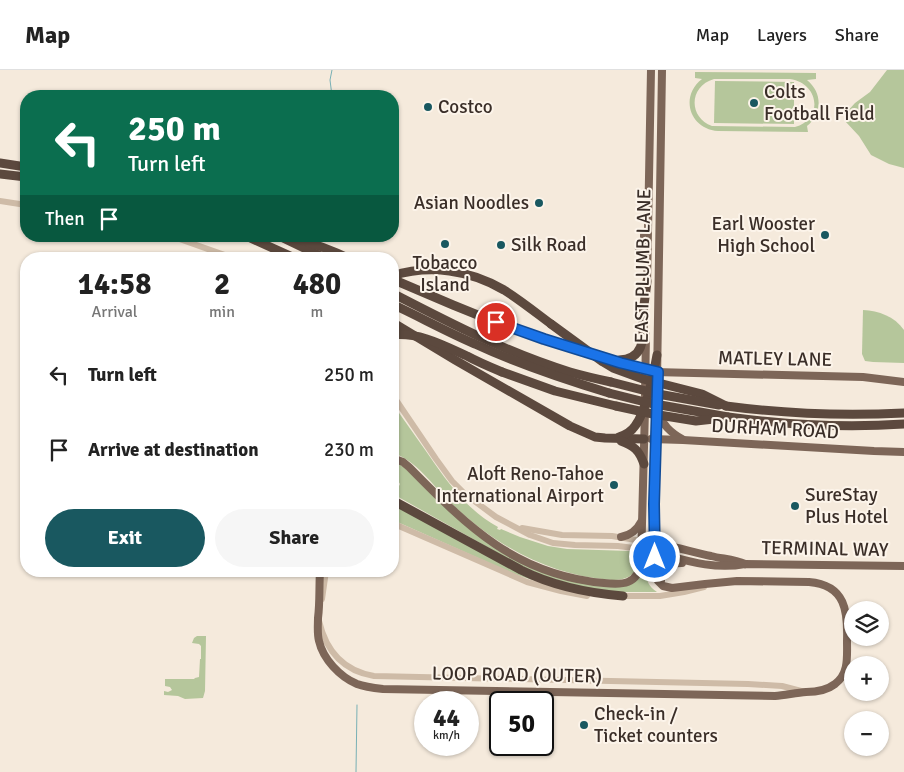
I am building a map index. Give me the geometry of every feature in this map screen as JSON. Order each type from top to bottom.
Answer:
[{"type":"highway","points":[[0,163],[20,166]]},
{"type":"highway","points":[[0,174],[20,177]]},
{"type":"highway","points":[[259,242],[281,252]]},
{"type":"highway","points":[[292,242],[312,252]]},
{"type":"highway","points":[[309,242],[334,252]]},
{"type":"highway","points":[[399,275],[423,270],[448,270],[482,278],[508,292],[603,362],[614,368],[643,379],[702,394],[726,406]]},
{"type":"highway","points":[[399,280],[453,306],[510,328],[651,371]]},
{"type":"highway","points":[[608,359],[626,360],[640,348],[643,341],[647,281]]},
{"type":"highway","points":[[399,296],[462,328],[512,350],[571,372],[640,390],[675,398],[756,410],[807,414],[859,415],[904,413]]},
{"type":"highway","points":[[399,307],[474,344],[508,358],[609,393],[649,403],[728,417],[781,423],[815,425],[904,424]]},
{"type":"highway","points":[[399,326],[570,426],[596,437],[644,439]]},
{"type":"highway","points":[[399,334],[422,337],[502,372],[554,391],[653,414],[696,421],[728,417]]},
{"type":"highway","points":[[614,438],[625,435],[634,428],[649,402],[653,390],[651,371],[658,355]]},
{"type":"highway","points":[[614,438],[637,449],[644,464]]},
{"type":"highway","points":[[399,504],[538,578],[582,591],[623,596]]},
{"type":"main road","name":"EAST PLUMB LANE","points":[[649,402],[651,371],[646,358],[651,70]]},
{"type":"main road","name":"EAST PLUMB LANE","points":[[658,355],[662,70]]},
{"type":"main road","points":[[639,248],[644,241],[644,218],[649,204]]},
{"type":"main road","points":[[648,250],[656,253],[655,329],[658,344]]},
{"type":"main road","name":"MATLEY LANE","points":[[651,371],[863,377],[904,382]]},
{"type":"main road","points":[[680,373],[653,390],[656,410],[655,573],[663,586],[669,588],[714,583]]},
{"type":"main road","points":[[649,402],[656,410],[662,424],[681,440]]},
{"type":"main road","points":[[399,461],[409,467],[448,506],[477,531],[509,553],[542,569],[560,575],[583,580],[624,583],[631,581],[638,573],[641,562],[644,439],[649,402]]},
{"type":"main road","name":"DURHAM ROAD","points":[[644,439],[904,452]]},
{"type":"main road","points":[[655,456],[662,447],[681,440]]},
{"type":"main road","points":[[621,537],[634,532],[640,525],[643,517]]},
{"type":"main road","name":"TERMINAL WAY","points":[[642,545],[655,542],[711,556],[736,560],[745,564]]},
{"type":"main road","name":"TERMINAL WAY","points":[[642,545],[655,552],[700,564],[724,566],[745,564],[904,566]]},
{"type":"main road","points":[[675,588],[661,580],[660,573],[663,567],[673,563],[700,564]]},
{"type":"main road","points":[[316,577],[318,600]]},
{"type":"main road","name":"LOOP ROAD (OUTER)","points":[[320,577],[317,631],[318,641],[322,650],[340,673],[356,683],[372,688],[765,696],[819,691],[831,687],[841,678],[846,667],[847,618],[845,608],[838,596],[830,588],[813,582],[746,581],[714,583]]},
{"type":"street","points":[[0,202],[20,204]]},
{"type":"street","points":[[187,242],[216,252]]},
{"type":"street","name":"TERMINAL WAY","points":[[399,404],[452,481],[482,508],[496,517],[530,535],[553,543],[618,546],[642,545]]},
{"type":"street","points":[[399,526],[517,578],[538,586],[561,591],[604,597],[649,596],[693,590],[714,583]]},
{"type":"street","name":"TERMINAL WAY","points":[[514,526],[562,534],[621,537],[642,545]]},
{"type":"street","points":[[325,577],[318,618],[326,641],[336,656],[345,664],[355,671],[374,676],[748,684],[782,686],[806,692]]},
{"type":"green space","points":[[887,70],[904,70],[904,168],[889,164],[871,155],[859,136],[845,121],[845,114],[855,103],[870,92]]},
{"type":"green space","points":[[695,72],[816,73],[816,79],[807,80],[816,91],[819,103],[818,110],[816,116],[807,126],[808,132],[718,131],[708,129],[700,125],[691,111],[691,94],[695,86],[702,79],[695,78]],"holes":[[[714,79],[790,79],[800,82],[807,87],[812,94],[814,102],[811,117],[795,127],[712,126],[704,122],[695,109],[696,95],[700,88]]]},
{"type":"green space","name":"Colts Football Field","points":[[715,81],[794,82],[794,124],[714,123]]},
{"type":"green space","points":[[863,310],[886,315],[896,321],[904,330],[904,363],[865,361],[862,354]]},
{"type":"green space","points":[[399,413],[435,465],[459,495],[477,512],[498,527],[497,529],[548,546],[567,549],[630,551],[638,559],[636,569],[627,578],[612,580],[567,572],[524,556],[504,545],[467,518],[416,467],[399,455]]},
{"type":"green space","points":[[399,464],[474,533],[516,560],[612,586],[646,570],[648,582],[657,592],[590,590],[541,575],[399,497]]},
{"type":"green space","points":[[399,506],[554,587],[514,574],[399,523]]},
{"type":"green space","points":[[197,636],[206,636],[205,691],[203,698],[185,699],[178,696],[164,695],[164,691],[172,690],[170,687],[165,686],[165,679],[194,679],[199,677],[201,646],[192,643]]},
{"type":"waterway","points":[[331,90],[330,80],[332,70]]},
{"type":"waterway","points":[[356,772],[357,705]]},
{"type":"place","name":"Colts Football Field","points":[[754,103]]},
{"type":"place","name":"Costco","points":[[428,107]]},
{"type":"place","name":"Asian Noodles","points":[[539,203]]},
{"type":"place","name":"Earl Wooster High School","points":[[825,235]]},
{"type":"place","name":"Tobacco Island","points":[[445,244]]},
{"type":"place","name":"Silk Road","points":[[501,245]]},
{"type":"place","name":"Aloft Reno-Tahoe International Airport","points":[[614,485]]},
{"type":"place","name":"SureStay Plus Hotel","points":[[795,506]]},
{"type":"place","name":"Check-in / Ticket counters","points":[[584,725]]},
{"type":"route","points":[[496,322],[621,363],[658,372],[654,504],[655,557]]}]
